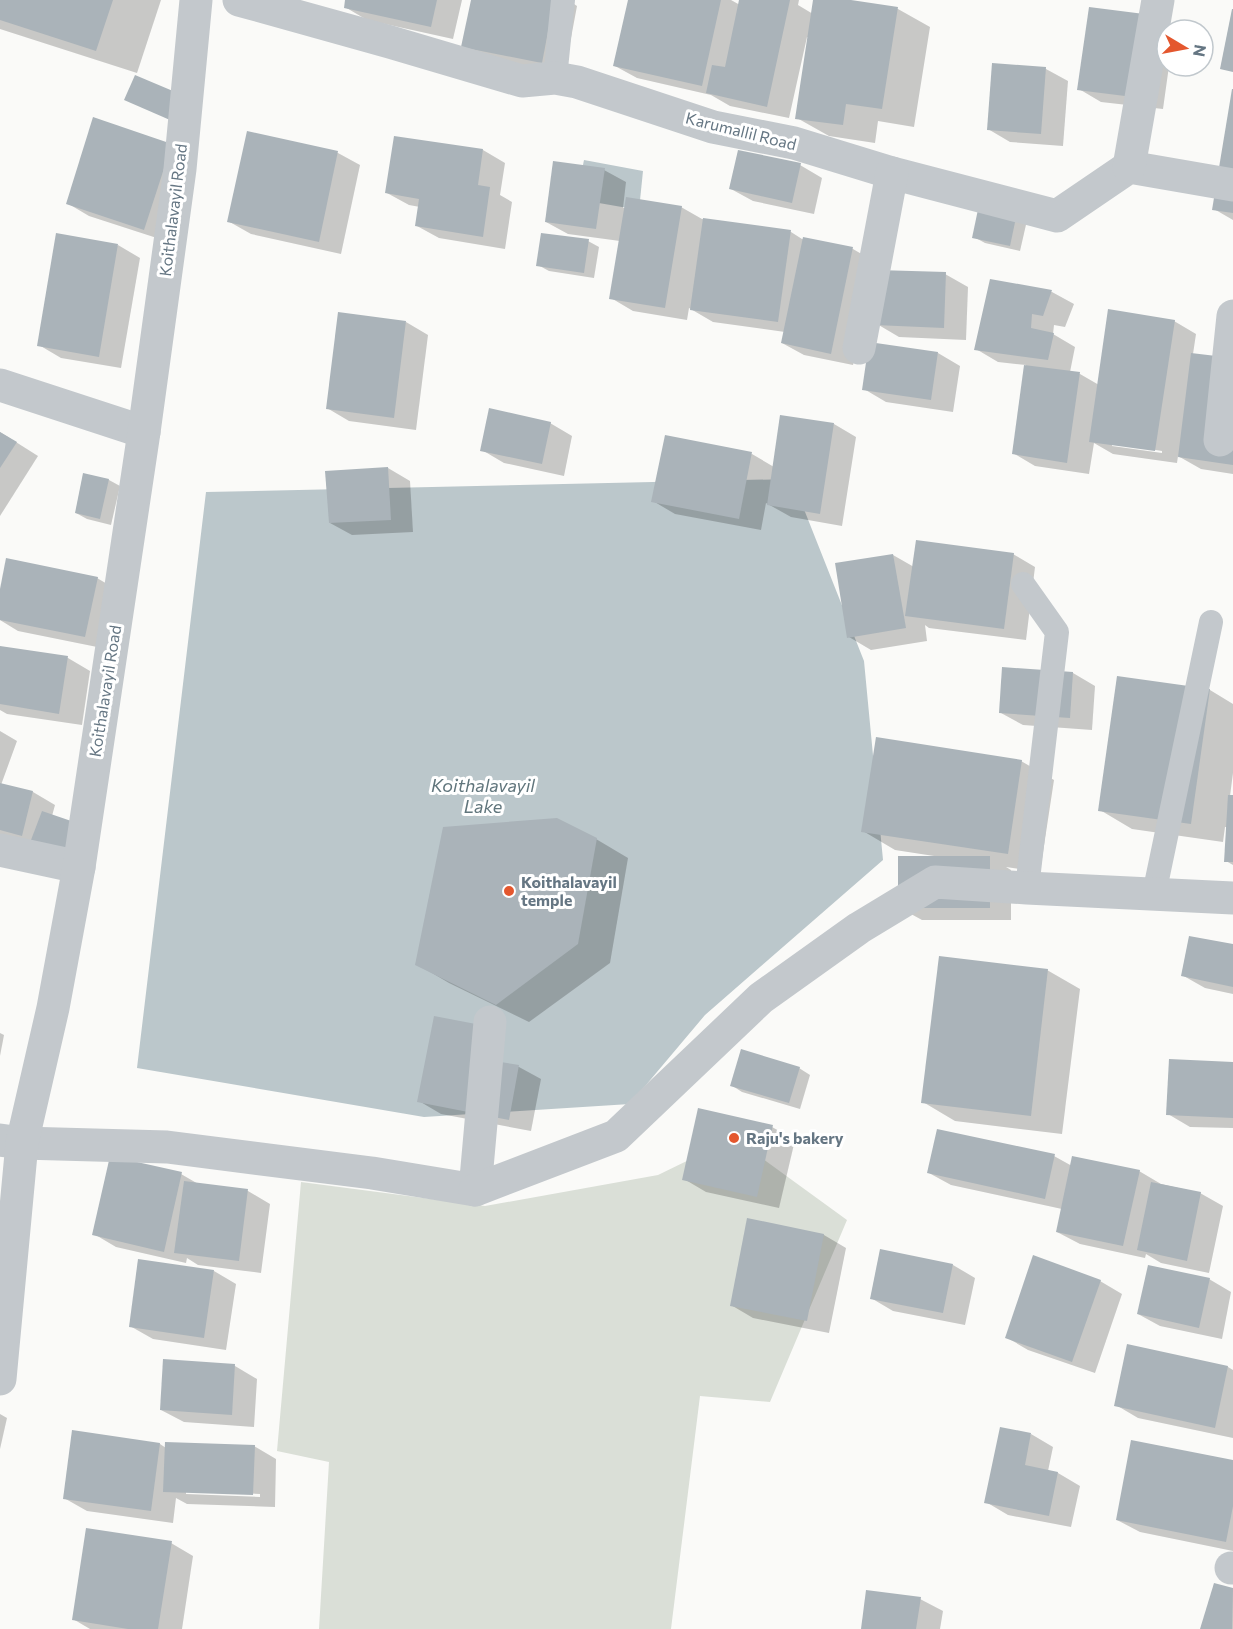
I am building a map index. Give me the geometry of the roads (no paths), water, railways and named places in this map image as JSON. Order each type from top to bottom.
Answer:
[{"type":"street","name":"Koithalavayil Road","points":[[0,1379],[11,1142],[53,1008],[79,867],[144,432],[180,169],[196,0]]},
{"type":"street","name":"Karumallil Road","points":[[239,0],[522,81],[555,78],[577,82],[712,127],[794,143],[892,173],[1057,216],[1129,167]]},
{"type":"street","points":[[1158,0],[1129,167],[1233,185]]},
{"type":"street","points":[[859,348],[892,173]]},
{"type":"street","points":[[1220,440],[1233,316]]},
{"type":"street","points":[[0,385],[144,432]]},
{"type":"street","points":[[0,849],[79,867]]},
{"type":"street","points":[[11,1142],[167,1147],[372,1173],[475,1190],[616,1136],[761,998],[859,928],[935,882],[1233,898]]},
{"type":"street","points":[[475,1190],[490,1022]]},
{"type":"lane","points":[[555,78],[563,0]]},
{"type":"lane","points":[[1023,584],[1057,632],[1027,888]]},
{"type":"lane","points":[[1154,894],[1211,622]]},
{"type":"water","points":[[584,160],[643,171],[639,210],[576,199]]},
{"type":"water","name":"Koithalavayil Lake","points":[[792,479],[864,661],[883,860],[705,1015],[630,1104],[424,1117],[137,1068],[206,492]]},
{"type":"place","name":"Koithalavayil temple","points":[[509,891]]},
{"type":"place","name":"Raju's bakery","points":[[734,1138]]}]
